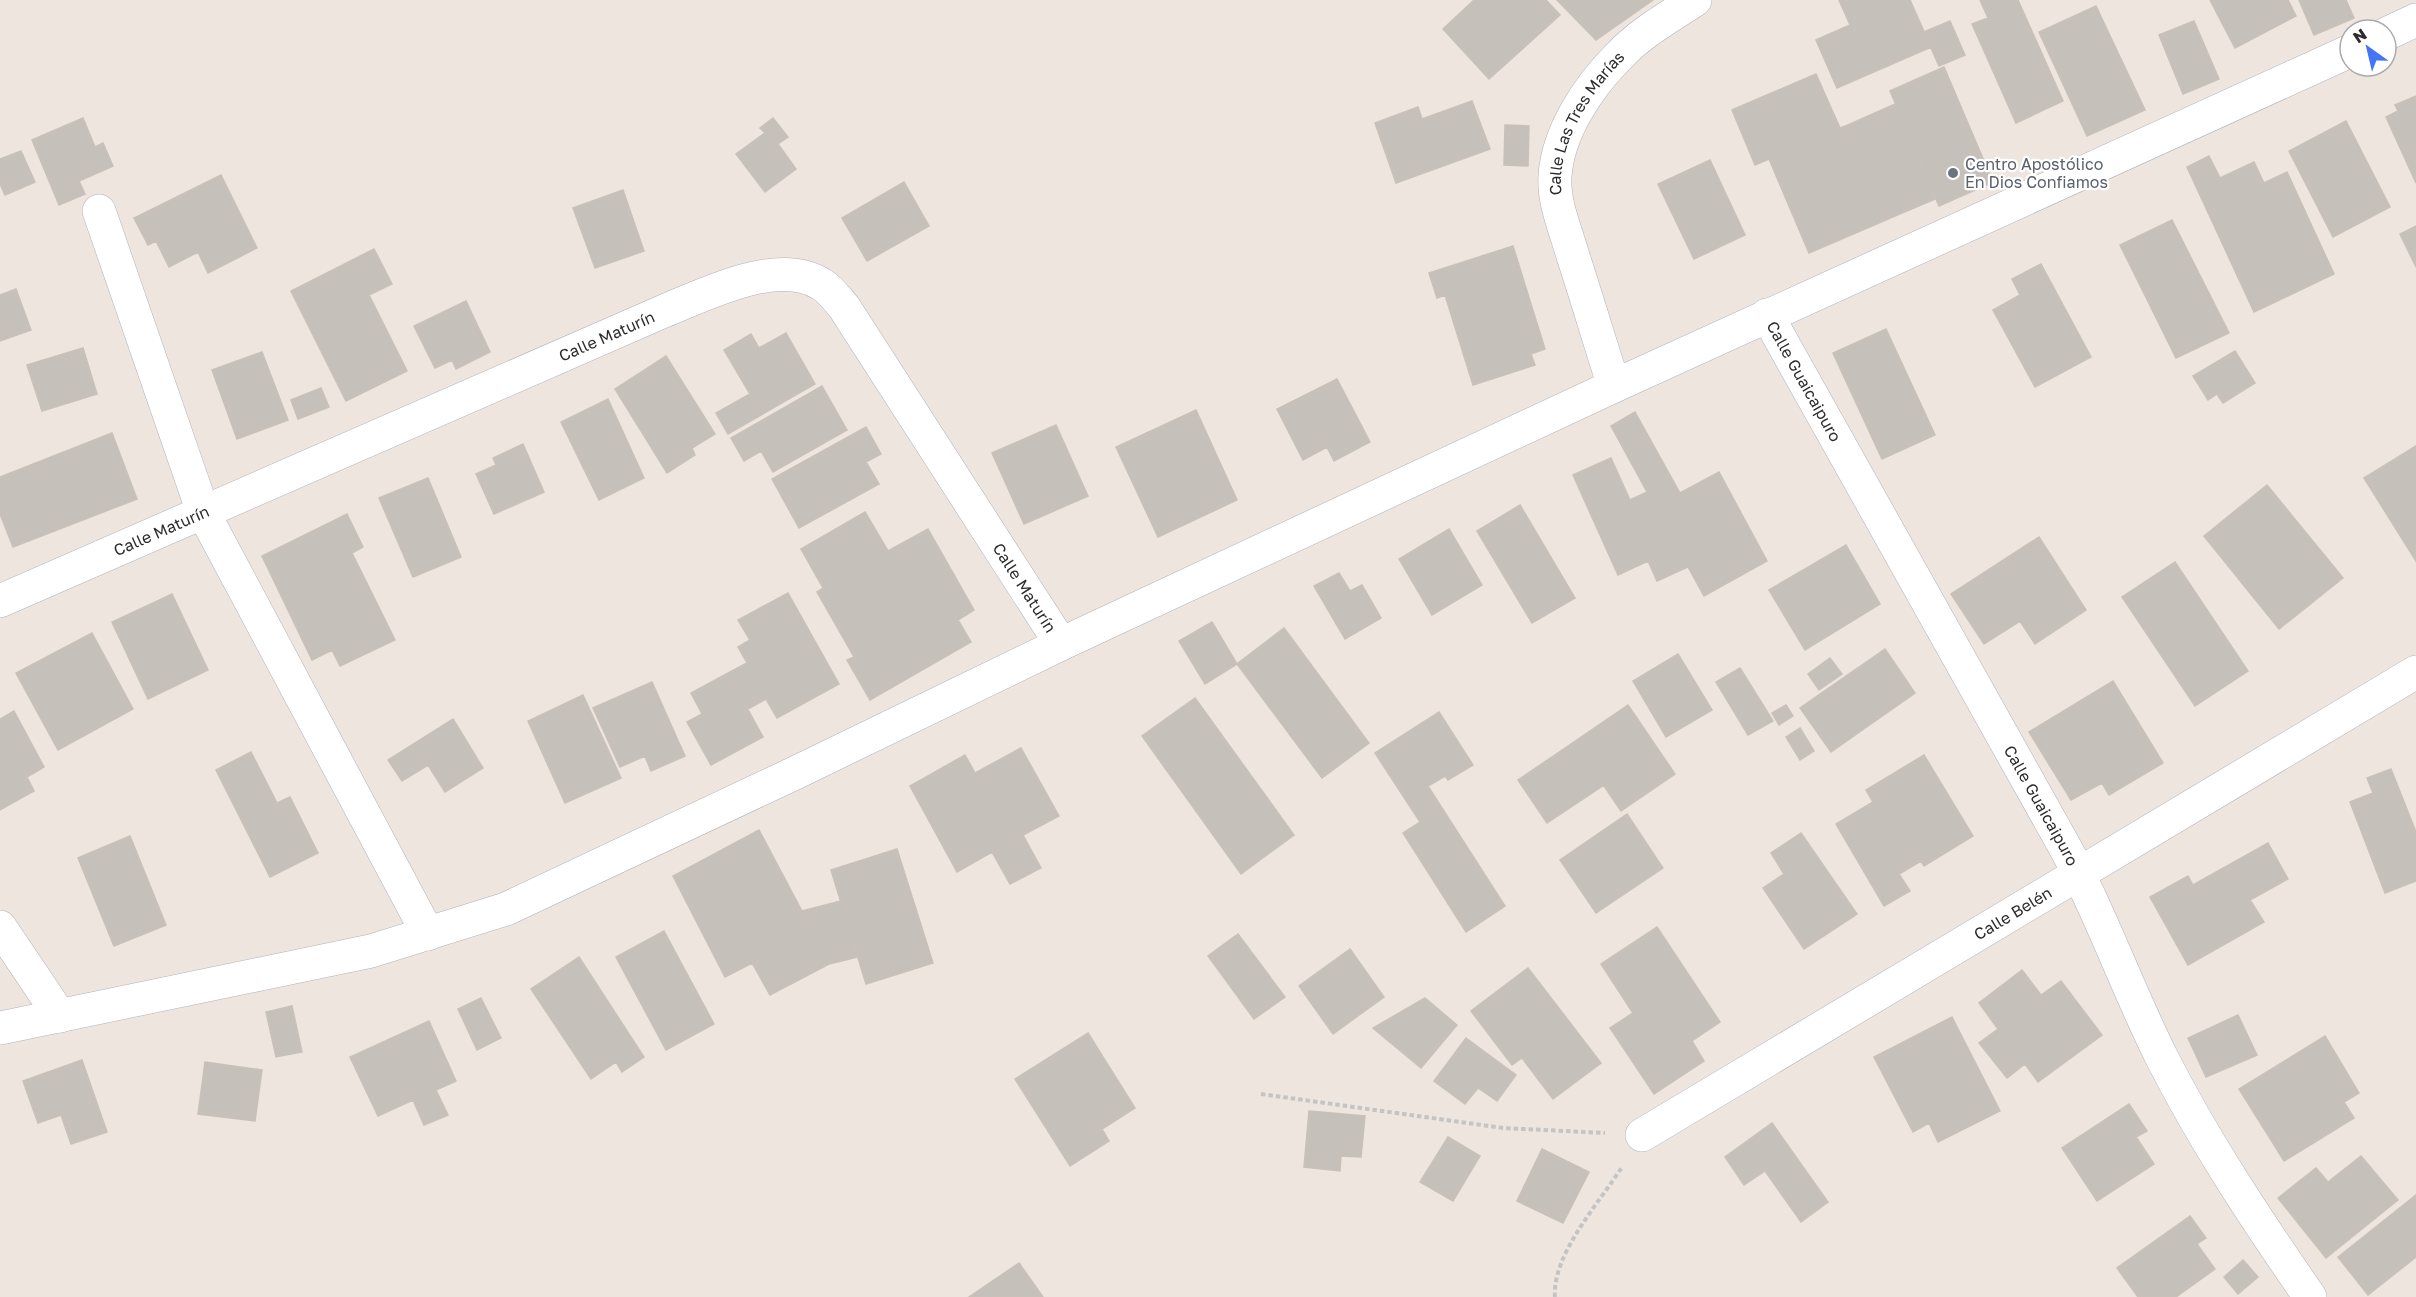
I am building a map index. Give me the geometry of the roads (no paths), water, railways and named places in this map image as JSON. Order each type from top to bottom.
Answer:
[{"type":"street","name":"Calle Las Tres Marías","points":[[1614,386],[1559,208],[1555,177],[1560,152],[1568,127],[1588,95],[1618,56],[1695,0]]},
{"type":"street","points":[[2398,28],[2416,20]]},
{"type":"street","points":[[0,1028],[371,951],[517,904],[1061,644],[1614,386],[2338,56]]},
{"type":"street","points":[[99,211],[203,512],[428,934]]},
{"type":"street","name":"Calle Maturín","points":[[0,601],[664,311],[711,292],[779,274],[800,275],[821,284],[844,307],[1061,644]]},
{"type":"street","name":"Calle Guaicaipuro","points":[[1767,315],[2079,873],[2161,1056],[2206,1140],[2262,1228],[2310,1297]]},
{"type":"street","name":"Calle Belén","points":[[1642,1135],[2416,672]]},
{"type":"street","points":[[0,927],[60,1016]]},
{"type":"place","name":"Centro Apostólico En Dios Confiamos","points":[[1953,173]]}]
